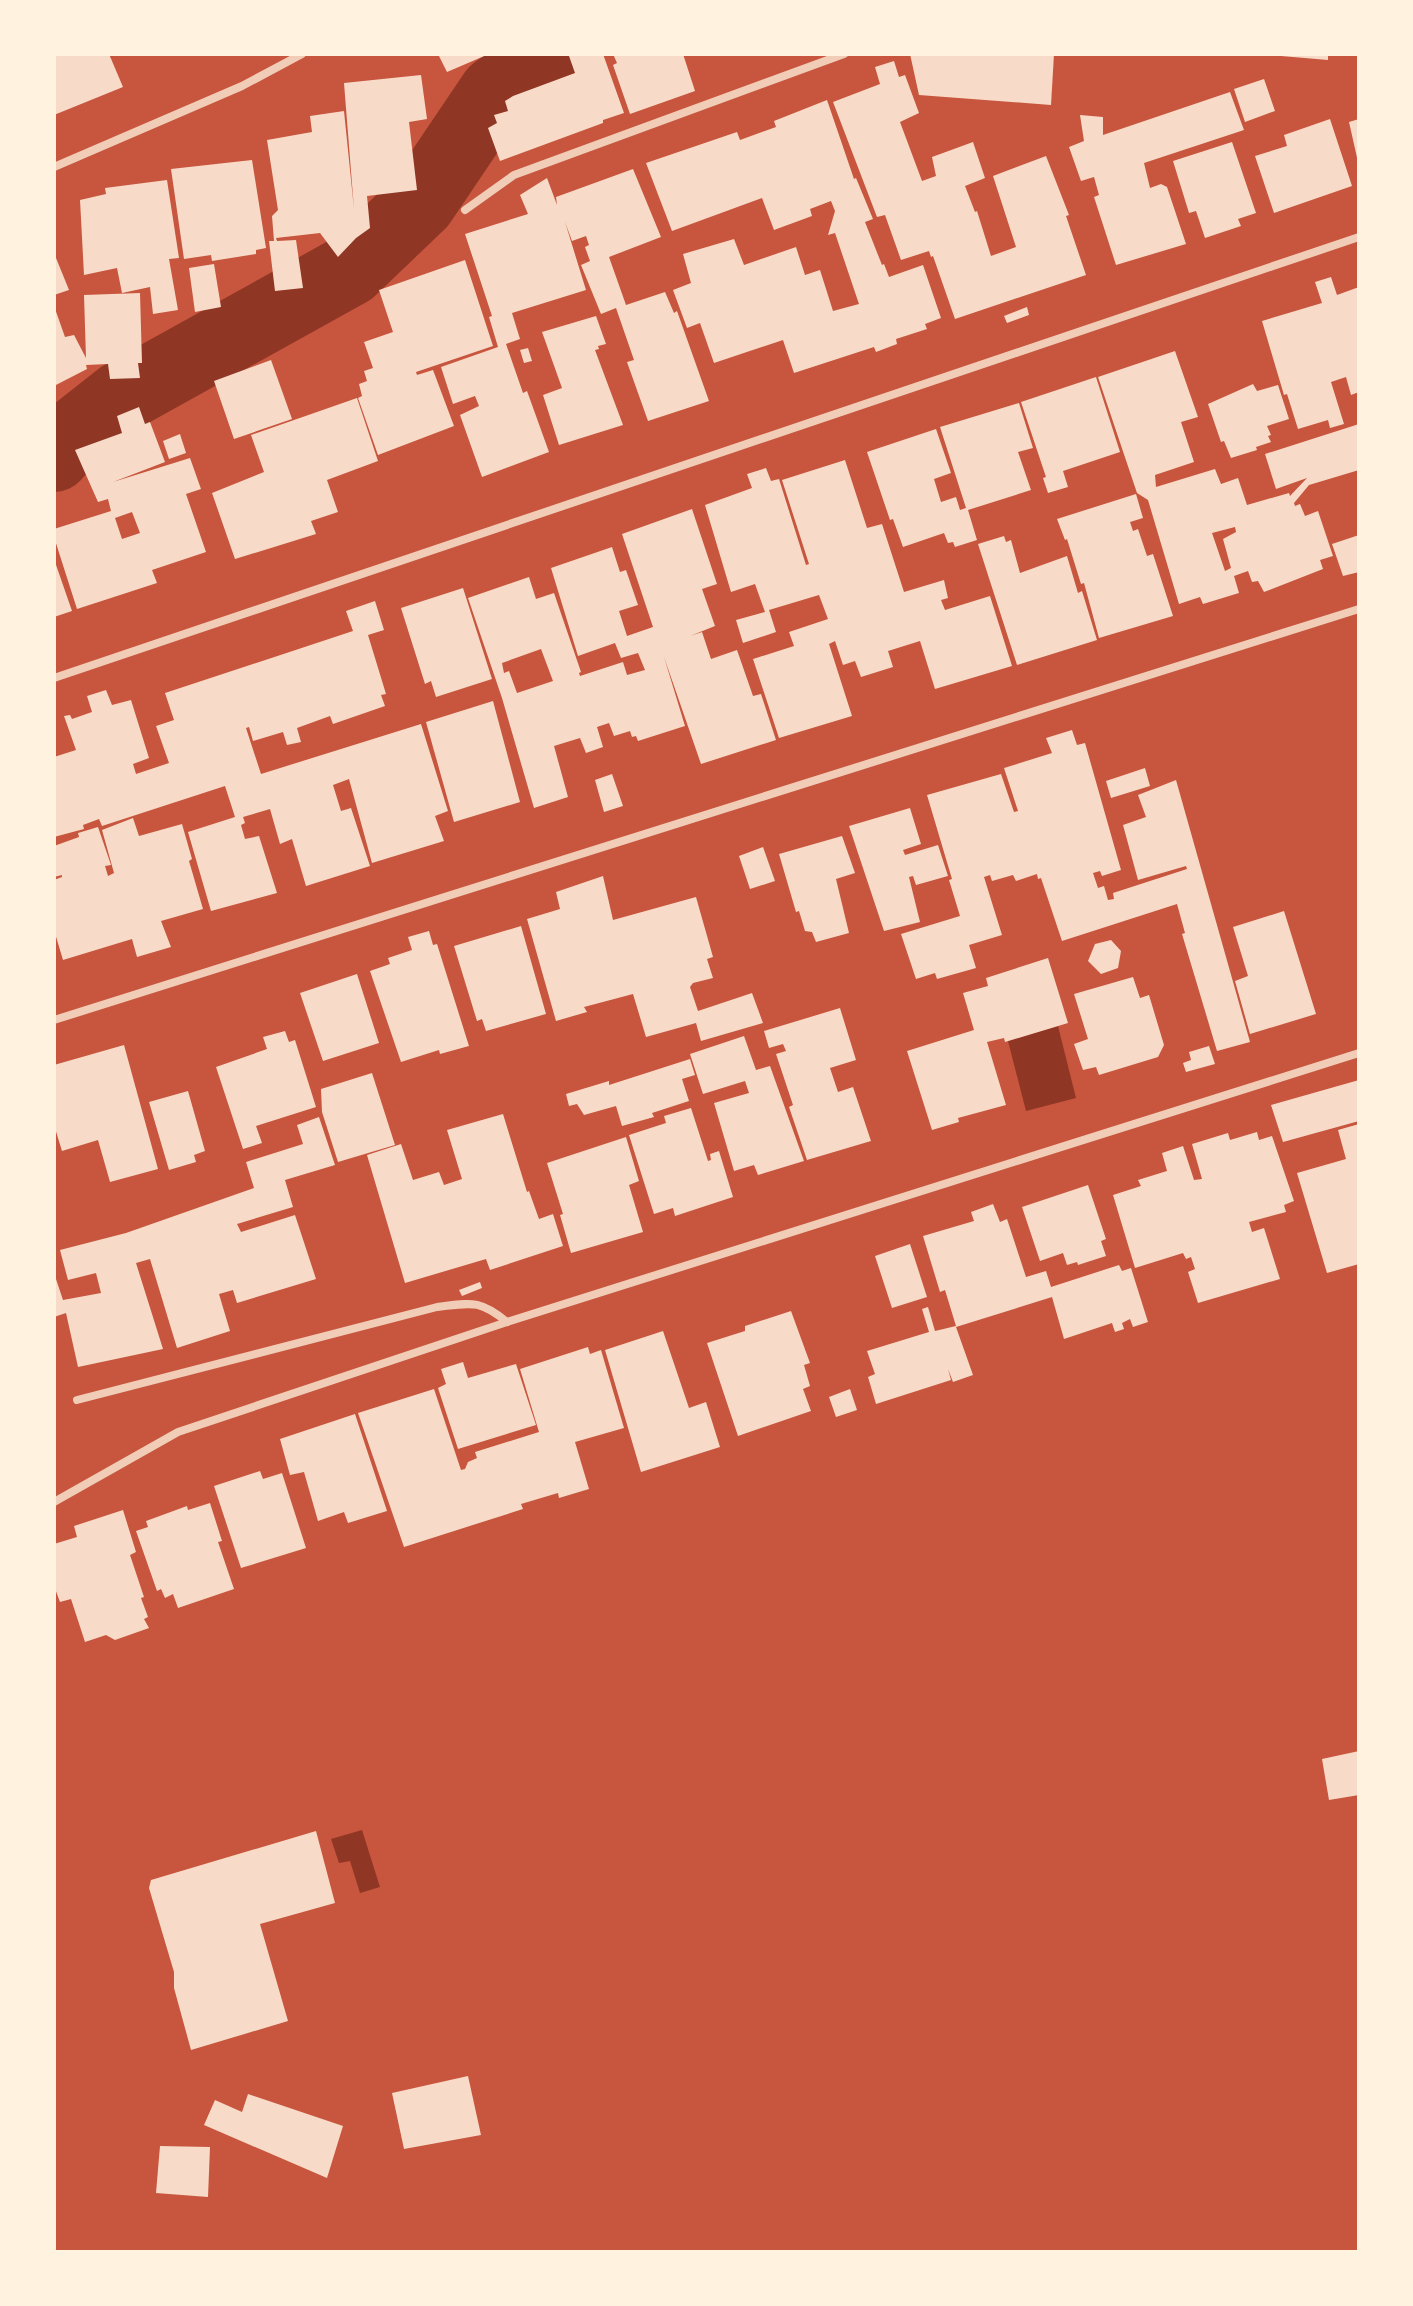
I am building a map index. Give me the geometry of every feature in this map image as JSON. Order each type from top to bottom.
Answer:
[{"type":"street","points":[[54,167],[242,86],[302,54]]},
{"type":"street","points":[[465,210],[514,175],[844,54]]},
{"type":"street","points":[[54,678],[1359,237]]},
{"type":"street","points":[[54,1020],[1359,609]]},
{"type":"street","points":[[54,1502],[178,1432],[507,1322],[1359,1053]]},
{"type":"street","points":[[77,1400],[437,1307],[487,1306],[507,1322]]},
{"type":"shaded area","points":[[1058,1026],[1076,1098],[1026,1111],[1008,1041]]},
{"type":"shaded area","points":[[362,1830],[380,1887],[360,1893],[350,1861],[339,1863],[331,1839]]},
{"type":"building","points":[[54,54],[109,54],[123,87],[54,115]]},
{"type":"building","points":[[438,54],[489,54],[447,72]]},
{"type":"building","points":[[571,54],[603,54],[624,113],[500,161],[488,128],[497,123],[494,115],[508,111],[505,101],[513,96],[575,73]]},
{"type":"building","points":[[613,54],[683,54],[695,91],[630,114],[613,65],[617,63]]},
{"type":"building","points":[[910,54],[1054,54],[1051,105],[919,95]]},
{"type":"building","points":[[1328,54],[1328,60],[1281,56]]},
{"type":"building","points":[[894,61],[899,77],[905,75],[919,113],[900,122],[922,181],[936,176],[932,157],[973,142],[985,178],[965,186],[977,211],[991,256],[1016,247],[993,176],[1046,156],[1069,215],[1066,216],[1086,275],[955,319],[929,251],[901,260],[885,215],[877,217],[833,102],[880,84],[875,67]]},
{"type":"building","points":[[421,75],[427,119],[409,122],[417,190],[367,196],[370,228],[338,257],[320,233],[276,238],[277,241],[296,240],[303,288],[275,291],[269,241],[274,241],[272,216],[278,210],[267,140],[312,132],[310,116],[344,111],[354,209],[344,83]]},
{"type":"building","points":[[1264,79],[1275,111],[1245,122],[1234,89]]},
{"type":"building","points":[[1230,92],[1244,130],[1144,163],[1150,188],[1161,184],[1167,187],[1186,244],[1116,265],[1094,197],[1099,195],[1094,177],[1081,181],[1069,147],[1084,141],[1080,115],[1103,117],[1103,135]]},
{"type":"building","points":[[827,100],[854,179],[873,219],[865,222],[882,265],[889,277],[923,265],[941,318],[925,324],[927,329],[896,339],[897,344],[876,352],[874,347],[794,373],[783,340],[714,363],[700,323],[687,328],[673,290],[691,283],[683,254],[734,239],[744,265],[796,247],[805,275],[820,270],[833,311],[859,304],[835,233],[828,235],[835,211],[831,201],[810,209],[812,216],[774,230],[762,198],[672,231],[646,163],[737,132],[740,140],[776,127],[774,121]]},
{"type":"building","points":[[1330,119],[1352,186],[1274,213],[1255,156],[1287,146],[1284,135]]},
{"type":"building","points":[[1359,119],[1359,162],[1358,162],[1349,122]]},
{"type":"building","points":[[1232,142],[1256,213],[1238,219],[1241,226],[1205,238],[1196,211],[1189,213],[1173,161]]},
{"type":"building","points":[[252,160],[266,248],[256,250],[256,254],[212,261],[211,255],[184,259],[171,169]]},
{"type":"building","points":[[633,169],[661,237],[609,257],[626,305],[665,292],[674,313],[677,311],[709,401],[648,421],[627,362],[634,360],[616,308],[601,314],[581,265],[590,261],[585,247],[589,245],[586,236],[572,241],[565,222],[586,290],[512,313],[520,339],[506,344],[549,452],[482,477],[460,415],[479,406],[475,396],[453,404],[441,367],[498,347],[489,317],[492,316],[465,234],[528,214],[520,195],[547,178],[557,205],[556,197]]},
{"type":"building","points":[[167,180],[179,258],[169,259],[178,310],[153,314],[150,287],[122,293],[117,268],[84,275],[80,200],[106,194],[105,188]]},
{"type":"building","points":[[54,253],[69,290],[54,295]]},
{"type":"building","points":[[465,260],[493,346],[416,372],[417,375],[433,370],[454,426],[378,455],[358,398],[362,396],[359,384],[367,381],[364,371],[373,368],[364,342],[393,332],[379,290]]},
{"type":"building","points":[[214,264],[221,307],[195,312],[189,268]]},
{"type":"building","points":[[1331,277],[1337,295],[1359,287],[1359,392],[1351,395],[1346,377],[1331,382],[1344,424],[1330,428],[1328,420],[1298,429],[1287,394],[1284,395],[1262,321],[1322,303],[1315,282]]},
{"type":"building","points":[[140,293],[140,378],[110,379],[108,364],[86,365],[87,369],[54,386],[54,306],[65,337],[74,335],[86,358],[84,295]]},
{"type":"building","points":[[1027,307],[1029,315],[1007,323],[1004,316]]},
{"type":"building","points":[[596,316],[606,344],[595,350],[623,425],[559,445],[543,395],[562,388],[542,332]]},
{"type":"building","points":[[528,348],[532,361],[524,363],[520,350]]},
{"type":"building","points":[[1175,351],[1198,417],[1181,422],[1194,462],[1155,475],[1156,487],[1215,469],[1221,484],[1238,478],[1247,505],[1289,493],[1290,496],[1307,478],[1276,489],[1265,454],[1359,424],[1359,470],[1309,485],[1294,503],[1295,506],[1300,504],[1305,516],[1318,511],[1333,556],[1320,560],[1323,569],[1264,592],[1258,581],[1252,582],[1248,571],[1234,576],[1239,593],[1203,604],[1200,597],[1179,604],[1148,500],[1137,493],[1098,377]],"holes":[[[1235,527],[1236,532],[1223,539],[1231,568],[1225,571],[1212,533]]]},
{"type":"building","points":[[271,360],[292,419],[234,439],[214,381]]},
{"type":"building","points":[[1096,377],[1120,452],[1063,471],[1068,487],[1048,493],[1043,478],[1046,477],[1021,402]]},
{"type":"building","points":[[1253,384],[1257,391],[1278,385],[1289,419],[1267,426],[1271,442],[1231,458],[1224,441],[1221,442],[1208,404]]},
{"type":"building","points":[[357,398],[378,461],[327,480],[338,512],[311,521],[316,534],[235,559],[212,493],[264,472],[251,435]]},
{"type":"building","points":[[1019,403],[1033,448],[1018,452],[1031,490],[968,510],[977,540],[955,547],[953,542],[948,543],[944,533],[903,547],[893,519],[890,520],[867,452],[936,429],[951,473],[934,479],[941,502],[956,497],[960,510],[966,508],[940,427]]},
{"type":"building","points":[[139,407],[145,424],[150,422],[165,462],[113,482],[190,458],[201,489],[186,494],[206,552],[152,570],[157,583],[77,609],[54,529],[111,511],[108,499],[98,502],[75,450],[122,433],[117,416]],"holes":[[[132,512],[140,533],[122,539],[115,518]]]},
{"type":"building","points":[[180,434],[186,453],[169,459],[163,441]]},
{"type":"building","points":[[845,460],[867,528],[882,524],[904,592],[944,580],[948,598],[941,600],[945,610],[990,596],[1012,666],[935,689],[920,641],[888,651],[893,667],[861,677],[855,661],[843,665],[835,641],[829,644],[852,716],[779,738],[753,659],[794,646],[789,632],[828,619],[819,595],[769,610],[776,632],[743,643],[736,620],[765,612],[755,584],[731,592],[705,505],[752,488],[747,474],[766,468],[771,481],[779,479],[806,565],[809,564],[782,480]]},
{"type":"building","points":[[1136,494],[1143,518],[1130,522],[1133,531],[1138,529],[1147,556],[1153,554],[1173,616],[1099,638],[1084,583],[1081,584],[1067,539],[1057,519]]},
{"type":"building","points":[[692,509],[717,584],[702,589],[715,626],[690,636],[702,632],[711,659],[737,650],[753,696],[761,694],[776,740],[701,764],[664,657],[685,726],[638,741],[630,731],[614,736],[609,723],[597,727],[603,747],[586,753],[580,738],[554,746],[568,797],[534,808],[502,698],[468,598],[529,577],[536,599],[554,593],[580,676],[623,662],[627,675],[645,670],[638,653],[621,658],[615,643],[578,656],[551,568],[612,547],[620,572],[626,570],[638,605],[619,611],[627,636],[653,627],[622,534]],"holes":[[[541,649],[553,681],[517,693],[509,671],[504,673],[502,663]]]},
{"type":"building","points":[[1359,535],[1359,572],[1343,576],[1332,544]]},
{"type":"building","points":[[1004,536],[1006,542],[1011,540],[1020,573],[1067,556],[1097,640],[1017,665],[978,544]]},
{"type":"building","points":[[54,559],[72,611],[54,617]]},
{"type":"building","points":[[463,588],[492,679],[436,697],[431,681],[425,684],[401,608]]},
{"type":"building","points":[[375,601],[384,630],[368,635],[386,694],[381,695],[385,706],[333,724],[330,716],[297,728],[301,742],[287,745],[283,732],[253,741],[249,727],[246,728],[261,774],[421,724],[448,811],[435,816],[444,841],[372,863],[349,779],[333,785],[341,811],[351,808],[370,866],[306,886],[292,839],[280,844],[270,809],[243,817],[245,823],[241,825],[245,839],[259,836],[277,893],[211,911],[188,832],[235,817],[225,786],[102,826],[99,819],[83,825],[84,829],[54,837],[54,757],[76,750],[64,716],[70,715],[72,719],[92,712],[87,696],[106,690],[112,705],[131,700],[149,758],[133,764],[136,774],[169,763],[156,726],[174,720],[165,693],[353,631],[346,611]]},
{"type":"building","points":[[493,701],[520,802],[454,822],[426,722]]},
{"type":"building","points":[[1072,730],[1077,745],[1085,743],[1121,870],[1102,876],[1100,871],[1093,873],[1098,888],[1104,886],[1108,900],[1114,899],[1113,893],[1187,869],[1186,866],[1138,880],[1123,825],[1146,817],[1138,795],[1176,780],[1250,1042],[1217,1051],[1182,934],[1185,933],[1177,904],[1062,941],[1037,874],[1016,881],[1013,875],[992,881],[990,875],[984,877],[1002,935],[969,945],[976,968],[937,979],[935,973],[916,979],[901,934],[960,916],[927,795],[1001,774],[1014,812],[1018,811],[1004,768],[1052,753],[1046,738]]},
{"type":"building","points":[[1145,768],[1150,786],[1111,798],[1106,781]]},
{"type":"building","points":[[612,774],[623,806],[604,812],[595,780]]},
{"type":"building","points":[[910,808],[921,844],[903,850],[905,855],[938,845],[948,876],[916,885],[913,876],[909,877],[920,922],[884,931],[849,826]]},
{"type":"building","points":[[133,818],[139,836],[182,824],[203,909],[161,921],[171,947],[137,957],[132,939],[63,960],[54,930],[54,880],[62,875],[54,877],[54,846],[79,837],[78,833],[98,827],[111,865],[105,866],[108,876],[114,873],[102,830]]},
{"type":"building","points":[[842,836],[855,873],[836,879],[849,933],[816,942],[812,932],[805,931],[799,911],[796,912],[779,854]]},
{"type":"building","points":[[763,847],[775,881],[750,889],[739,856]]},
{"type":"building","points":[[603,876],[613,920],[696,897],[713,957],[707,959],[713,978],[693,983],[690,987],[698,1011],[752,993],[763,1023],[701,1041],[696,1023],[646,1037],[633,994],[584,1007],[587,1012],[556,1021],[527,919],[560,909],[556,892]]},
{"type":"building","points":[[1284,911],[1316,1014],[1250,1034],[1235,981],[1248,976],[1233,927]]},
{"type":"building","points":[[521,926],[546,1014],[486,1031],[482,1019],[477,1021],[454,946]]},
{"type":"building","points":[[429,931],[433,945],[437,944],[469,1046],[440,1054],[439,1050],[401,1062],[370,971],[390,964],[388,958],[412,950],[408,937]]},
{"type":"building","points":[[1111,940],[1121,951],[1118,968],[1101,974],[1088,961],[1095,944]]},
{"type":"building","points":[[1048,958],[1068,1023],[1005,1042],[1004,1038],[987,1042],[1006,1105],[958,1118],[959,1122],[932,1130],[907,1051],[974,1030],[963,993],[988,986],[986,978]]},
{"type":"building","points":[[357,974],[379,1043],[323,1061],[300,993]]},
{"type":"building","points":[[1133,977],[1140,998],[1149,995],[1164,1045],[1158,1057],[1099,1075],[1096,1067],[1083,1070],[1074,1044],[1088,1039],[1074,994]]},
{"type":"building","points":[[840,1008],[856,1060],[830,1068],[838,1092],[853,1087],[871,1141],[807,1160],[776,1054],[786,1051],[783,1044],[769,1048],[764,1031]]},
{"type":"building","points":[[285,1031],[289,1042],[295,1040],[316,1107],[256,1126],[262,1143],[243,1149],[216,1067],[267,1049],[263,1037]]},
{"type":"building","points":[[744,1036],[756,1070],[770,1066],[804,1161],[758,1175],[754,1165],[734,1171],[714,1103],[749,1093],[745,1081],[703,1094],[690,1054]]},
{"type":"building","points":[[124,1045],[158,1169],[110,1182],[98,1140],[62,1151],[54,1125],[54,1065]]},
{"type":"building","points":[[1209,1046],[1215,1064],[1186,1072],[1183,1063],[1191,1060],[1189,1052]]},
{"type":"building","points":[[690,1059],[695,1075],[682,1079],[689,1101],[652,1113],[654,1117],[622,1126],[616,1106],[584,1115],[577,1104],[569,1106],[566,1094],[609,1081],[609,1085]]},
{"type":"building","points":[[372,1073],[395,1145],[338,1162],[322,1112],[321,1089]]},
{"type":"building","points":[[1359,1080],[1359,1121],[1283,1142],[1271,1105]]},
{"type":"building","points":[[188,1091],[205,1151],[194,1155],[196,1162],[169,1170],[149,1102]]},
{"type":"building","points":[[691,1108],[708,1161],[711,1160],[710,1154],[719,1151],[733,1197],[675,1216],[673,1208],[654,1214],[629,1135],[666,1123],[664,1116]]},
{"type":"building","points":[[503,1114],[527,1192],[539,1219],[553,1214],[563,1246],[490,1270],[486,1259],[405,1283],[367,1155],[401,1144],[413,1180],[439,1172],[444,1185],[462,1179],[447,1130]]},
{"type":"building","points":[[319,1117],[335,1165],[285,1180],[293,1207],[237,1224],[241,1232],[295,1215],[316,1279],[237,1303],[233,1290],[219,1294],[230,1331],[177,1348],[150,1259],[136,1263],[163,1349],[78,1367],[66,1313],[54,1317],[54,1273],[63,1300],[101,1293],[96,1273],[68,1280],[60,1250],[126,1233],[254,1188],[246,1162],[303,1144],[297,1125]]},
{"type":"building","points":[[1359,1124],[1359,1264],[1327,1273],[1297,1173],[1346,1159],[1338,1130]]},
{"type":"building","points":[[1257,1132],[1259,1140],[1272,1136],[1294,1201],[1284,1205],[1286,1212],[1249,1222],[1252,1232],[1264,1228],[1280,1279],[1198,1303],[1188,1272],[1195,1269],[1191,1257],[1186,1259],[1183,1253],[1135,1268],[1113,1195],[1141,1186],[1138,1180],[1167,1171],[1162,1153],[1183,1146],[1194,1180],[1202,1179],[1192,1144],[1228,1133],[1230,1140]]},
{"type":"building","points":[[626,1137],[639,1181],[629,1185],[643,1232],[571,1253],[547,1163]]},
{"type":"building","points":[[1088,1185],[1106,1239],[1101,1241],[1106,1256],[1078,1265],[1077,1262],[1067,1265],[1063,1253],[1040,1261],[1022,1207]]},
{"type":"building","points":[[993,1204],[1000,1222],[1007,1219],[1026,1277],[1046,1271],[1051,1287],[1119,1265],[1122,1271],[1131,1268],[1148,1322],[1133,1327],[1130,1319],[1122,1323],[1124,1329],[1115,1332],[1112,1323],[1064,1339],[1052,1297],[956,1327],[973,1375],[953,1382],[948,1369],[951,1380],[876,1404],[868,1377],[875,1374],[867,1351],[929,1332],[922,1309],[928,1307],[935,1331],[956,1326],[945,1290],[940,1292],[923,1236],[974,1221],[971,1212]]},
{"type":"building","points":[[910,1244],[927,1297],[892,1308],[875,1256]]},
{"type":"building","points":[[480,1282],[482,1288],[462,1296],[459,1290]]},
{"type":"building","points":[[791,1311],[810,1363],[804,1365],[810,1386],[803,1389],[811,1411],[738,1436],[707,1343]]},
{"type":"building","points":[[663,1331],[689,1408],[706,1402],[720,1447],[641,1472],[605,1350]]},
{"type":"building","points":[[588,1347],[590,1354],[601,1350],[624,1428],[575,1442],[589,1489],[559,1498],[558,1493],[521,1504],[523,1509],[404,1547],[358,1413],[434,1389],[461,1470],[465,1469],[468,1462],[477,1458],[475,1452],[539,1432],[520,1369]]},
{"type":"building","points":[[463,1362],[468,1378],[516,1364],[536,1425],[458,1449],[438,1388],[446,1384],[441,1369]]},
{"type":"building","points":[[850,1389],[857,1410],[836,1417],[829,1397]]},
{"type":"building","points":[[355,1414],[387,1511],[348,1523],[344,1512],[318,1521],[304,1472],[290,1475],[280,1439]]},
{"type":"building","points":[[260,1471],[263,1479],[282,1473],[306,1548],[241,1568],[214,1486]]},
{"type":"building","points":[[210,1503],[222,1541],[218,1542],[234,1589],[178,1608],[173,1594],[165,1598],[161,1589],[157,1591],[136,1531],[148,1527],[146,1521],[187,1506],[188,1510]]},
{"type":"building","points":[[123,1510],[136,1552],[130,1555],[144,1597],[141,1598],[148,1617],[144,1619],[149,1628],[115,1640],[106,1635],[85,1642],[71,1599],[60,1602],[54,1586],[54,1544],[77,1537],[74,1526]]},
{"type":"building","points":[[1359,1751],[1359,1795],[1329,1800],[1322,1759]]},
{"type":"building","points":[[316,1831],[335,1903],[260,1924],[288,2021],[191,2050],[174,1988],[174,1972],[149,1888],[151,1880]]},
{"type":"building","points":[[468,2076],[481,2135],[404,2149],[392,2093]]},
{"type":"building","points":[[248,2094],[343,2126],[327,2178],[204,2125],[215,2100],[242,2112]]},
{"type":"building","points":[[160,2146],[210,2147],[208,2197],[156,2193]]},
{"type":"waterway","points":[[54,456],[74,434],[121,397],[350,270],[420,203],[495,92],[547,54]]}]
